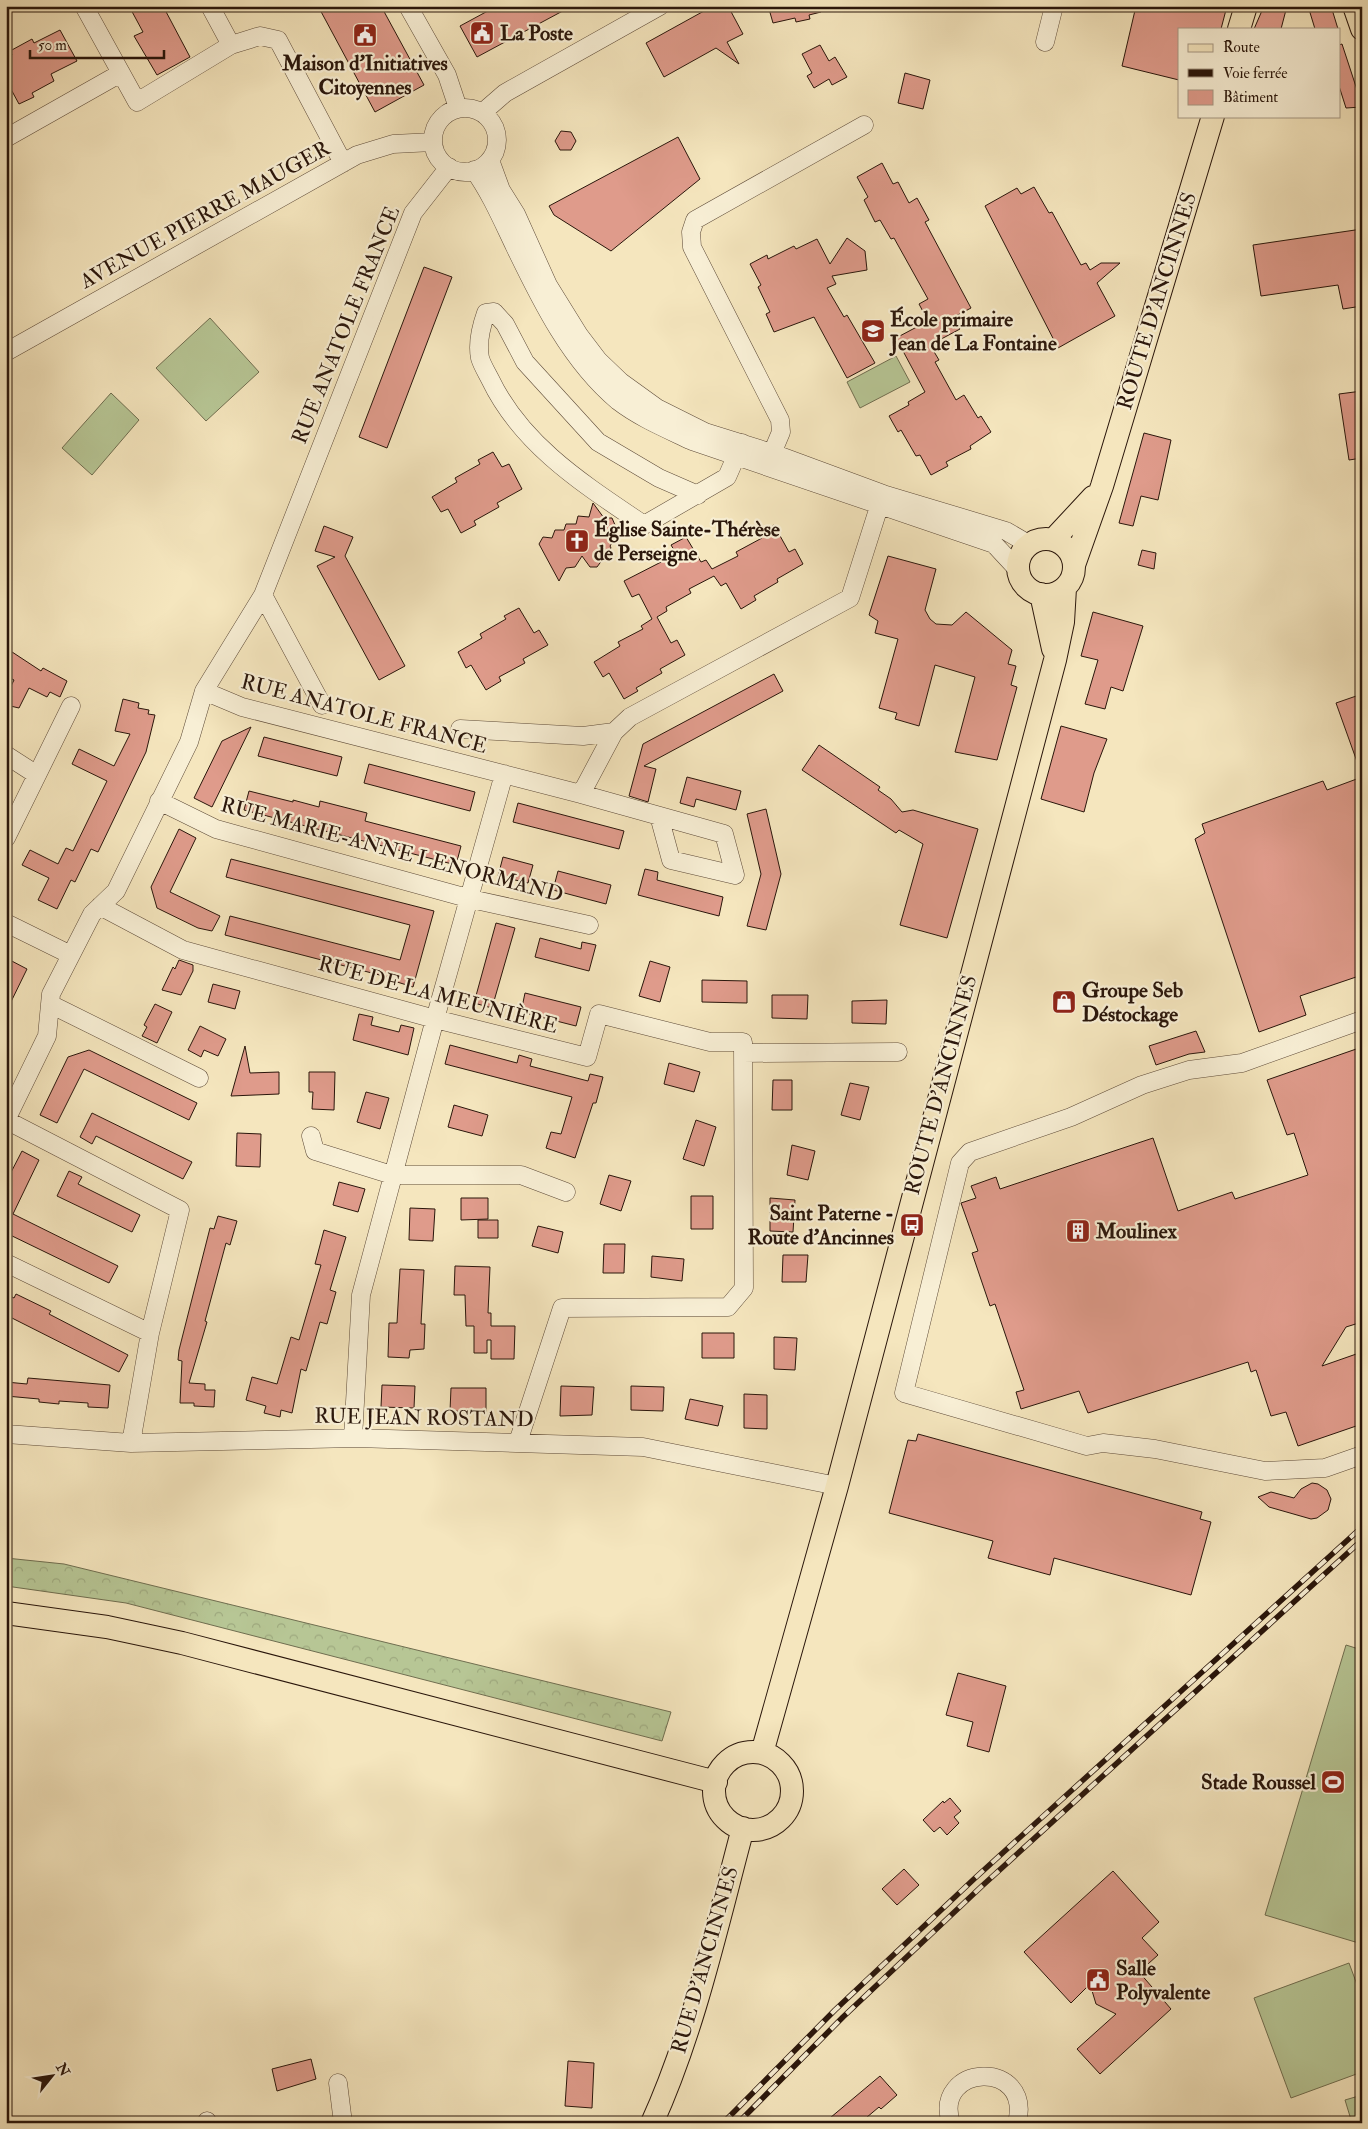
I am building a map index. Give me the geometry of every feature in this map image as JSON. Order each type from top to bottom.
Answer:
[{"type":"main road","points":[[1239,28],[1246,6]]},
{"type":"main road","points":[[1354,6],[1362,29]]},
{"type":"main road","name":"ROUTE D'ANCINNES","points":[[1074,565],[1102,486],[1212,118]]},
{"type":"main road","name":"ROUTE D'ANCINNES","points":[[1053,540],[1076,518],[1102,486]]},
{"type":"main road","points":[[1053,540],[1068,549],[1074,565],[1074,573],[1065,588],[1049,595],[1040,594],[1026,586],[1019,571],[1021,556],[1030,545],[1037,541],[1053,540]]},
{"type":"main road","name":"ROUTE D'ANCINNES","points":[[762,1753],[837,1486],[954,1034],[1055,660],[1063,622],[1065,588]]},
{"type":"main road","name":"ROUTE D'ANCINNES","points":[[1040,594],[1055,660]]},
{"type":"main road","points":[[6,1613],[107,1627],[182,1643],[704,1777],[716,1782]]},
{"type":"main road","points":[[750,1752],[762,1753],[774,1758],[783,1766],[789,1776],[792,1788],[791,1801],[786,1812],[778,1821],[767,1827],[755,1830],[743,1828],[732,1823],[718,1805],[715,1794],[716,1782],[720,1771],[738,1755],[750,1752]]},
{"type":"main road","name":"RUE D'ANCINNES","points":[[652,2123],[666,2092],[686,2032],[743,1828]]},
{"type":"main road","name":"RUE D'ANCINNES","points":[[663,2123],[666,2092]]},
{"type":"street","points":[[84,6],[137,102],[231,45],[260,36],[278,40],[343,163]]},
{"type":"street","points":[[210,6],[231,45]]},
{"type":"street","points":[[408,6],[446,75],[458,108]]},
{"type":"street","points":[[482,113],[505,93],[660,6]]},
{"type":"street","points":[[1045,42],[1054,6]]},
{"type":"street","points":[[6,138],[121,73]]},
{"type":"street","points":[[458,108],[475,109],[482,113],[490,120],[495,129],[497,140],[490,160],[474,170],[457,170],[449,167],[441,160],[433,142],[437,124],[450,112],[458,108]]},
{"type":"street","points":[[769,460],[781,432],[780,420],[692,246],[691,232],[695,220],[864,125]]},
{"type":"street","name":"AVENUE PIERRE MAUGER","points":[[6,352],[357,155],[393,144],[433,142]]},
{"type":"street","points":[[490,160],[501,190],[516,214],[548,285],[579,335],[598,360],[622,382],[657,408],[740,449],[881,500],[994,544],[1019,571]]},
{"type":"street","name":"RUE ANATOLE FRANCE","points":[[449,167],[413,213],[263,595],[204,691],[242,707],[581,794],[724,834],[735,875],[671,860],[659,816]]},
{"type":"street","points":[[474,170],[490,195],[540,296],[590,373],[619,401],[651,422],[692,441],[740,449]]},
{"type":"street","points":[[698,495],[659,478],[598,442],[525,362],[505,324],[494,312],[486,313],[479,331],[480,358],[498,395],[520,427],[569,473],[644,525],[698,495],[727,477],[740,449]]},
{"type":"street","points":[[881,500],[997,528],[1030,545]]},
{"type":"street","points":[[581,794],[614,732],[630,718],[850,598],[881,500]]},
{"type":"street","points":[[263,595],[322,705]]},
{"type":"street","points":[[131,1443],[150,1333],[180,1210],[6,1120],[47,1036],[51,994],[92,914],[116,891],[189,742],[204,691]]},
{"type":"street","points":[[6,838],[71,706]]},
{"type":"street","points":[[460,730],[583,736],[614,732]]},
{"type":"street","points":[[6,755],[37,775]]},
{"type":"street","points":[[353,1438],[361,1295],[392,1175],[471,898],[504,774]]},
{"type":"street","name":"RUE MARIE-ANNE LENORMAND","points":[[160,801],[216,829],[471,898],[589,925]]},
{"type":"street","name":"RUE DE LA MEUNIÈRE","points":[[100,906],[183,950],[435,1019],[587,1057],[598,1014],[710,1042],[743,1048]]},
{"type":"street","points":[[6,923],[71,955]]},
{"type":"street","points":[[50,1004],[199,1078]]},
{"type":"street","points":[[1362,1020],[1242,1063],[1190,1070],[1142,1085],[1071,1117],[970,1152],[960,1163],[904,1392],[1087,1446],[1103,1443],[1155,1450],[1265,1471],[1325,1468],[1362,1455]]},
{"type":"street","points":[[518,1442],[562,1308],[728,1307],[744,1288],[743,1048],[898,1052]]},
{"type":"street","points":[[311,1136],[315,1151],[392,1175],[521,1175],[566,1192]]},
{"type":"street","points":[[6,1263],[150,1333]]},
{"type":"street","name":"RUE JEAN ROSTAND","points":[[6,1434],[131,1443],[353,1438],[643,1447],[837,1486]]},
{"type":"street","points":[[951,2123],[948,2112],[952,2093],[966,2079],[986,2075],[997,2077],[1007,2083],[1014,2092],[1019,2102],[1017,2123]]},
{"type":"street","points":[[338,2083],[342,2123]]},
{"type":"green space","points":[[210,318],[259,372],[206,421],[156,368]]},
{"type":"green space","points":[[896,356],[910,382],[860,408],[847,382]]},
{"type":"green space","points":[[111,393],[139,420],[92,475],[62,448]]},
{"type":"green space","points":[[6,1558],[64,1564],[671,1712],[662,1741],[126,1603],[6,1586]]},
{"type":"green space","name":"Stade Roussel","points":[[1346,1645],[1362,1650],[1362,1944],[1265,1915]]},
{"type":"green space","points":[[1349,1963],[1362,1998],[1362,2072],[1291,2098],[1254,1998]]},
{"type":"green space","points":[[1362,2095],[1362,2123],[1352,2123],[1345,2100]]},
{"type":"building","points":[[129,6],[163,6],[190,57],[157,75],[134,36],[143,32]]},
{"type":"building","name":"Maison d'Initiatives Citoyennes","points":[[318,6],[381,6],[424,85],[375,112]]},
{"type":"building","points":[[497,6],[572,6],[477,57],[460,26]]},
{"type":"building","points":[[713,6],[728,6],[743,34],[727,42],[739,64],[716,48],[664,77],[646,43]]},
{"type":"building","points":[[772,6],[821,6],[821,12],[809,15],[810,19],[796,22],[795,18],[773,23],[769,9]]},
{"type":"building","points":[[1136,6],[1227,6],[1221,28],[1178,28],[1178,80],[1122,66]]},
{"type":"building","points":[[1264,6],[1287,6],[1281,28],[1254,28]]},
{"type":"building","points":[[1308,6],[1331,6],[1338,28],[1315,28]]},
{"type":"building","points":[[60,30],[77,61],[51,74],[54,81],[32,93],[34,97],[19,104],[6,80],[6,58],[12,55],[10,51],[32,39],[34,43]]},
{"type":"building","points":[[1342,44],[1362,107],[1346,108],[1340,89],[1340,45]]},
{"type":"building","points":[[820,45],[829,61],[835,57],[847,77],[832,85],[829,79],[814,88],[807,76],[812,73],[802,54]]},
{"type":"building","points":[[905,73],[930,80],[923,109],[898,103]]},
{"type":"building","points":[[561,131],[571,132],[576,141],[571,150],[560,150],[555,141]]},
{"type":"building","points":[[678,137],[700,179],[611,251],[554,215],[549,206]]},
{"type":"building","points":[[882,163],[893,184],[898,182],[909,203],[917,198],[929,220],[925,222],[971,308],[954,317],[960,329],[930,345],[939,360],[935,362],[956,400],[964,395],[978,418],[981,416],[991,432],[970,446],[971,449],[946,462],[948,466],[931,475],[920,455],[916,456],[901,430],[898,432],[889,416],[909,405],[908,402],[925,392],[896,338],[928,321],[919,304],[928,299],[894,238],[891,239],[880,220],[875,222],[864,200],[868,197],[857,177]]},
{"type":"building","points":[[1034,187],[1049,213],[1052,212],[1081,265],[1086,263],[1090,270],[1101,263],[1120,263],[1097,283],[1115,316],[1058,348],[985,206],[1017,188],[1021,194]]},
{"type":"building","points":[[1362,229],[1362,306],[1343,309],[1338,285],[1261,296],[1253,245]]},
{"type":"building","points":[[847,238],[865,251],[867,270],[832,276],[836,284],[827,288],[844,317],[847,315],[875,363],[847,378],[814,317],[774,332],[766,314],[770,312],[758,287],[761,285],[750,264],[767,255],[768,259],[794,246],[796,249],[817,239],[830,264]]},
{"type":"building","points":[[424,267],[452,277],[387,448],[359,437]]},
{"type":"building","points":[[1362,391],[1362,458],[1349,460],[1339,394]]},
{"type":"building","points":[[1144,433],[1171,440],[1158,500],[1141,496],[1133,526],[1119,523]]},
{"type":"building","points":[[493,452],[502,467],[509,464],[522,489],[497,503],[499,507],[474,521],[476,525],[461,533],[448,509],[441,512],[432,497],[457,482],[455,478],[480,464],[478,460]]},
{"type":"building","name":"Église Sainte-Thérèse de Perseigne","points":[[593,503],[604,518],[612,518],[615,525],[611,532],[615,538],[610,546],[611,548],[597,567],[590,567],[582,556],[575,567],[566,568],[559,581],[539,544],[543,537],[552,538],[555,530],[564,530],[566,524],[576,524],[578,516],[589,517]]},
{"type":"building","points":[[774,525],[789,552],[795,549],[803,564],[777,579],[778,582],[754,596],[756,600],[741,609],[726,583],[721,586],[714,576],[689,589],[691,593],[666,607],[667,611],[657,617],[671,643],[677,640],[685,655],[660,669],[662,673],[636,688],[638,691],[624,699],[609,673],[603,677],[594,662],[620,646],[618,642],[643,629],[641,626],[652,619],[639,594],[632,597],[624,581],[665,560],[655,560],[674,550],[671,545],[686,537],[701,562],[706,560],[712,569],[738,556],[736,552],[762,538],[759,534]]},
{"type":"building","points":[[324,526],[353,537],[345,556],[405,666],[379,680],[317,566],[335,557],[315,551]]},
{"type":"building","points":[[1142,550],[1156,553],[1154,569],[1138,565]]},
{"type":"building","points":[[888,556],[936,569],[925,610],[930,619],[936,624],[952,625],[966,612],[1012,650],[1008,664],[1016,666],[1011,685],[1017,687],[997,760],[955,752],[975,677],[935,665],[919,726],[895,719],[897,713],[879,708],[898,639],[875,633],[878,621],[869,615]]},
{"type":"building","points":[[519,608],[534,633],[539,630],[548,645],[523,659],[525,663],[499,677],[501,681],[486,690],[471,665],[466,668],[458,652],[482,638],[480,634],[506,619],[504,616]]},
{"type":"building","points":[[1093,612],[1143,626],[1123,691],[1111,687],[1105,709],[1085,704],[1098,660],[1081,656]]},
{"type":"building","points":[[6,648],[41,671],[43,668],[67,681],[60,697],[50,692],[47,697],[29,688],[19,708],[6,705],[6,696],[14,680],[6,676]]},
{"type":"building","points":[[774,674],[783,691],[644,766],[656,769],[648,802],[629,796],[643,744]]},
{"type":"building","points":[[1362,694],[1362,769],[1360,770],[1336,703]]},
{"type":"building","points":[[123,699],[139,703],[138,708],[149,710],[148,714],[155,715],[146,752],[98,852],[91,849],[75,882],[71,880],[57,909],[38,900],[49,878],[22,865],[30,850],[58,864],[66,848],[73,851],[107,781],[72,764],[79,749],[114,766],[130,734],[115,731]]},
{"type":"building","points":[[1061,726],[1107,739],[1094,773],[1084,812],[1041,799]]},
{"type":"building","points":[[251,727],[212,807],[194,798],[222,741]]},
{"type":"building","points":[[264,737],[342,757],[337,776],[258,756]]},
{"type":"building","points":[[819,745],[880,787],[878,790],[891,799],[902,812],[913,810],[978,829],[947,938],[900,925],[923,844],[899,830],[896,833],[802,770]]},
{"type":"building","points":[[369,764],[475,792],[470,811],[364,783]]},
{"type":"building","points":[[687,777],[741,791],[736,810],[696,799],[694,807],[680,803]]},
{"type":"building","points":[[1362,777],[1362,975],[1300,996],[1306,1015],[1259,1032],[1195,839],[1205,833],[1202,824],[1323,781],[1327,790]]},
{"type":"building","points":[[249,791],[319,807],[320,801],[367,813],[365,821],[461,846],[456,865],[244,810]]},
{"type":"building","points":[[518,803],[624,831],[619,849],[513,822]]},
{"type":"building","points":[[766,809],[781,874],[766,930],[747,926],[761,874],[747,814]]},
{"type":"building","points":[[179,829],[196,838],[170,892],[220,916],[212,931],[198,928],[157,908],[151,887]]},
{"type":"building","points":[[503,857],[533,865],[528,883],[498,876]]},
{"type":"building","points":[[231,859],[434,911],[413,987],[394,981],[395,979],[225,935],[230,916],[400,960],[410,925],[226,877]]},
{"type":"building","points":[[645,869],[658,872],[657,880],[723,897],[719,916],[638,895]]},
{"type":"building","points":[[558,871],[611,885],[606,904],[553,890]]},
{"type":"building","points":[[496,923],[515,928],[492,1008],[474,1003]]},
{"type":"building","points":[[540,938],[581,949],[582,942],[596,945],[589,971],[535,957]]},
{"type":"building","points":[[6,958],[27,969],[6,1012]]},
{"type":"building","points":[[179,960],[193,965],[193,971],[181,995],[162,990],[173,967],[175,969]]},
{"type":"building","points":[[650,961],[670,967],[660,1002],[639,996]]},
{"type":"building","points":[[702,980],[747,981],[747,1003],[702,1002]]},
{"type":"building","points":[[213,984],[240,991],[235,1009],[208,1002]]},
{"type":"building","points":[[525,993],[581,1007],[576,1026],[521,1012]]},
{"type":"building","points":[[772,995],[808,995],[807,1019],[772,1018]]},
{"type":"building","points":[[887,1000],[886,1024],[852,1023],[852,1001]]},
{"type":"building","points":[[155,1004],[172,1012],[157,1043],[142,1036],[147,1027],[144,1025]]},
{"type":"building","points":[[359,1014],[373,1017],[371,1025],[399,1032],[401,1025],[414,1028],[408,1055],[353,1040]]},
{"type":"building","points":[[200,1026],[226,1039],[218,1056],[204,1050],[201,1057],[188,1050]]},
{"type":"building","points":[[1196,1031],[1205,1052],[1189,1054],[1156,1065],[1149,1046]]},
{"type":"building","points":[[450,1045],[517,1063],[519,1055],[532,1059],[530,1066],[588,1081],[590,1074],[603,1077],[596,1103],[593,1103],[575,1158],[546,1148],[551,1132],[561,1134],[572,1097],[445,1064]]},
{"type":"building","points":[[245,1046],[250,1073],[279,1072],[279,1094],[231,1096]]},
{"type":"building","name":"Moulinex","points":[[1362,1047],[1362,1322],[1346,1327],[1322,1366],[1362,1352],[1362,1424],[1298,1446],[1286,1412],[1271,1416],[1256,1370],[1251,1372],[1248,1362],[1088,1413],[1079,1391],[1021,1409],[1016,1392],[1024,1390],[995,1304],[990,1306],[972,1253],[978,1251],[961,1203],[976,1198],[971,1186],[996,1177],[1000,1189],[1153,1138],[1178,1211],[1232,1192],[1235,1199],[1308,1175],[1294,1133],[1287,1135],[1267,1080]]},
{"type":"building","points":[[89,1050],[197,1103],[189,1120],[84,1069],[57,1123],[40,1115],[68,1057]]},
{"type":"building","points":[[669,1063],[700,1072],[694,1092],[664,1084]]},
{"type":"building","points":[[309,1072],[335,1072],[334,1110],[312,1109],[313,1092],[309,1092]]},
{"type":"building","points":[[773,1080],[792,1080],[792,1110],[772,1110]]},
{"type":"building","points":[[850,1083],[869,1087],[860,1120],[841,1115]]},
{"type":"building","points":[[366,1092],[389,1098],[380,1129],[357,1122]]},
{"type":"building","points":[[454,1105],[488,1115],[482,1136],[448,1127]]},
{"type":"building","points":[[92,1113],[192,1162],[183,1179],[96,1136],[92,1144],[80,1137]]},
{"type":"building","points":[[696,1120],[716,1127],[704,1166],[683,1159]]},
{"type":"building","points":[[237,1133],[261,1134],[260,1167],[236,1166]]},
{"type":"building","points":[[792,1145],[815,1151],[808,1180],[787,1175]]},
{"type":"building","points":[[22,1151],[39,1160],[13,1214],[118,1266],[109,1283],[6,1233],[6,1182]]},
{"type":"building","points":[[69,1171],[82,1177],[78,1184],[140,1215],[132,1232],[57,1196]]},
{"type":"building","points":[[609,1175],[631,1181],[621,1211],[600,1204]]},
{"type":"building","points":[[339,1182],[365,1189],[358,1212],[333,1205]]},
{"type":"building","points":[[691,1196],[713,1196],[713,1229],[691,1229]]},
{"type":"building","points":[[461,1198],[488,1198],[488,1219],[461,1220]]},
{"type":"building","points":[[770,1198],[795,1200],[793,1232],[770,1231]]},
{"type":"building","points":[[410,1208],[435,1209],[433,1241],[409,1240]]},
{"type":"building","points":[[218,1216],[237,1221],[230,1245],[226,1243],[205,1321],[207,1322],[189,1383],[205,1384],[205,1390],[215,1390],[214,1407],[194,1406],[194,1403],[180,1403],[182,1361],[178,1360],[179,1350],[210,1228],[214,1229]]},
{"type":"building","points":[[478,1220],[498,1220],[498,1238],[478,1238]]},
{"type":"building","points":[[538,1226],[563,1232],[558,1253],[532,1246]]},
{"type":"building","points":[[324,1230],[346,1237],[330,1290],[336,1292],[327,1324],[320,1322],[306,1371],[301,1369],[292,1413],[281,1410],[280,1417],[264,1413],[266,1406],[246,1400],[252,1377],[277,1384],[291,1337],[299,1340],[321,1265],[315,1264]]},
{"type":"building","points":[[604,1244],[625,1244],[624,1273],[603,1273]]},
{"type":"building","points":[[783,1255],[808,1255],[806,1282],[782,1282]]},
{"type":"building","points":[[652,1256],[684,1259],[682,1281],[651,1277]]},
{"type":"building","points":[[455,1266],[490,1267],[488,1313],[491,1313],[491,1326],[515,1326],[514,1359],[491,1359],[491,1340],[487,1340],[487,1353],[474,1353],[474,1326],[466,1326],[465,1295],[454,1295]]},
{"type":"building","points":[[400,1269],[424,1270],[421,1324],[425,1324],[424,1349],[410,1350],[409,1358],[388,1357],[389,1323],[397,1323]]},
{"type":"building","points":[[6,1294],[14,1298],[16,1294],[51,1311],[49,1314],[128,1355],[119,1372],[6,1315]]},
{"type":"building","points":[[702,1333],[734,1333],[734,1358],[702,1358]]},
{"type":"building","points":[[774,1337],[797,1338],[795,1370],[774,1369]]},
{"type":"building","points":[[28,1378],[110,1385],[108,1408],[88,1407],[88,1403],[59,1401],[59,1404],[39,1402],[39,1399],[6,1396],[6,1382],[27,1384]]},
{"type":"building","points":[[382,1385],[415,1386],[414,1408],[381,1407]]},
{"type":"building","points":[[561,1386],[594,1387],[592,1415],[560,1416]]},
{"type":"building","points":[[631,1386],[664,1387],[663,1411],[631,1410]]},
{"type":"building","points":[[451,1388],[486,1388],[486,1412],[450,1411]]},
{"type":"building","points":[[744,1394],[767,1395],[767,1429],[744,1428]]},
{"type":"building","points":[[690,1399],[723,1406],[718,1426],[685,1419]]},
{"type":"building","points":[[918,1434],[1202,1512],[1200,1519],[1211,1522],[1191,1595],[1054,1558],[1050,1575],[988,1558],[993,1541],[889,1513],[908,1440],[916,1441]]},
{"type":"building","points":[[1312,1483],[1318,1484],[1327,1490],[1331,1499],[1328,1510],[1317,1518],[1311,1519],[1269,1507],[1258,1497],[1271,1492],[1294,1498],[1301,1489]]},
{"type":"building","points":[[958,1673],[1006,1686],[989,1752],[967,1746],[973,1722],[946,1715]]},
{"type":"building","points":[[950,1798],[961,1811],[954,1817],[959,1823],[947,1835],[940,1827],[934,1832],[923,1820],[943,1801],[944,1803]]},
{"type":"building","points":[[904,1869],[919,1885],[897,1905],[882,1889]]},
{"type":"building","name":"Salle Polyvalente","points":[[1113,1871],[1159,1922],[1142,1938],[1158,1955],[1139,1972],[1171,2009],[1100,2074],[1077,2049],[1116,2014],[1096,2004],[1090,1984],[1071,2003],[1024,1952]]},
{"type":"building","points":[[311,2059],[316,2079],[277,2091],[272,2069]]},
{"type":"building","points":[[568,2061],[594,2063],[592,2108],[565,2106]]},
{"type":"building","points":[[880,2076],[897,2095],[881,2109],[879,2107],[860,2123],[824,2123]]},
{"type":"railway","points":[[723,2123],[835,2010],[974,1879],[1362,1527]]},
{"type":"railway","points":[[738,2123],[843,2017],[982,1886],[1362,1540]]},
{"type":"place","name":"La Poste","points":[[482,33]]},
{"type":"place","name":"Maison d'Initiatives Citoyennes","points":[[365,35]]},
{"type":"place","name":"École primaire Jean de La Fontaine","points":[[873,331]]},
{"type":"place","name":"Église Sainte-Thérèse de Perseigne","points":[[577,541]]},
{"type":"place","name":"Groupe Seb Déstockage","points":[[1064,1002]]},
{"type":"place","name":"Saint Paterne - Route d'Ancinnes","points":[[912,1225]]},
{"type":"place","name":"Moulinex","points":[[1078,1231]]},
{"type":"place","name":"Stade Roussel","points":[[1333,1782]]},
{"type":"place","name":"Salle Polyvalente","points":[[1098,1980]]}]
